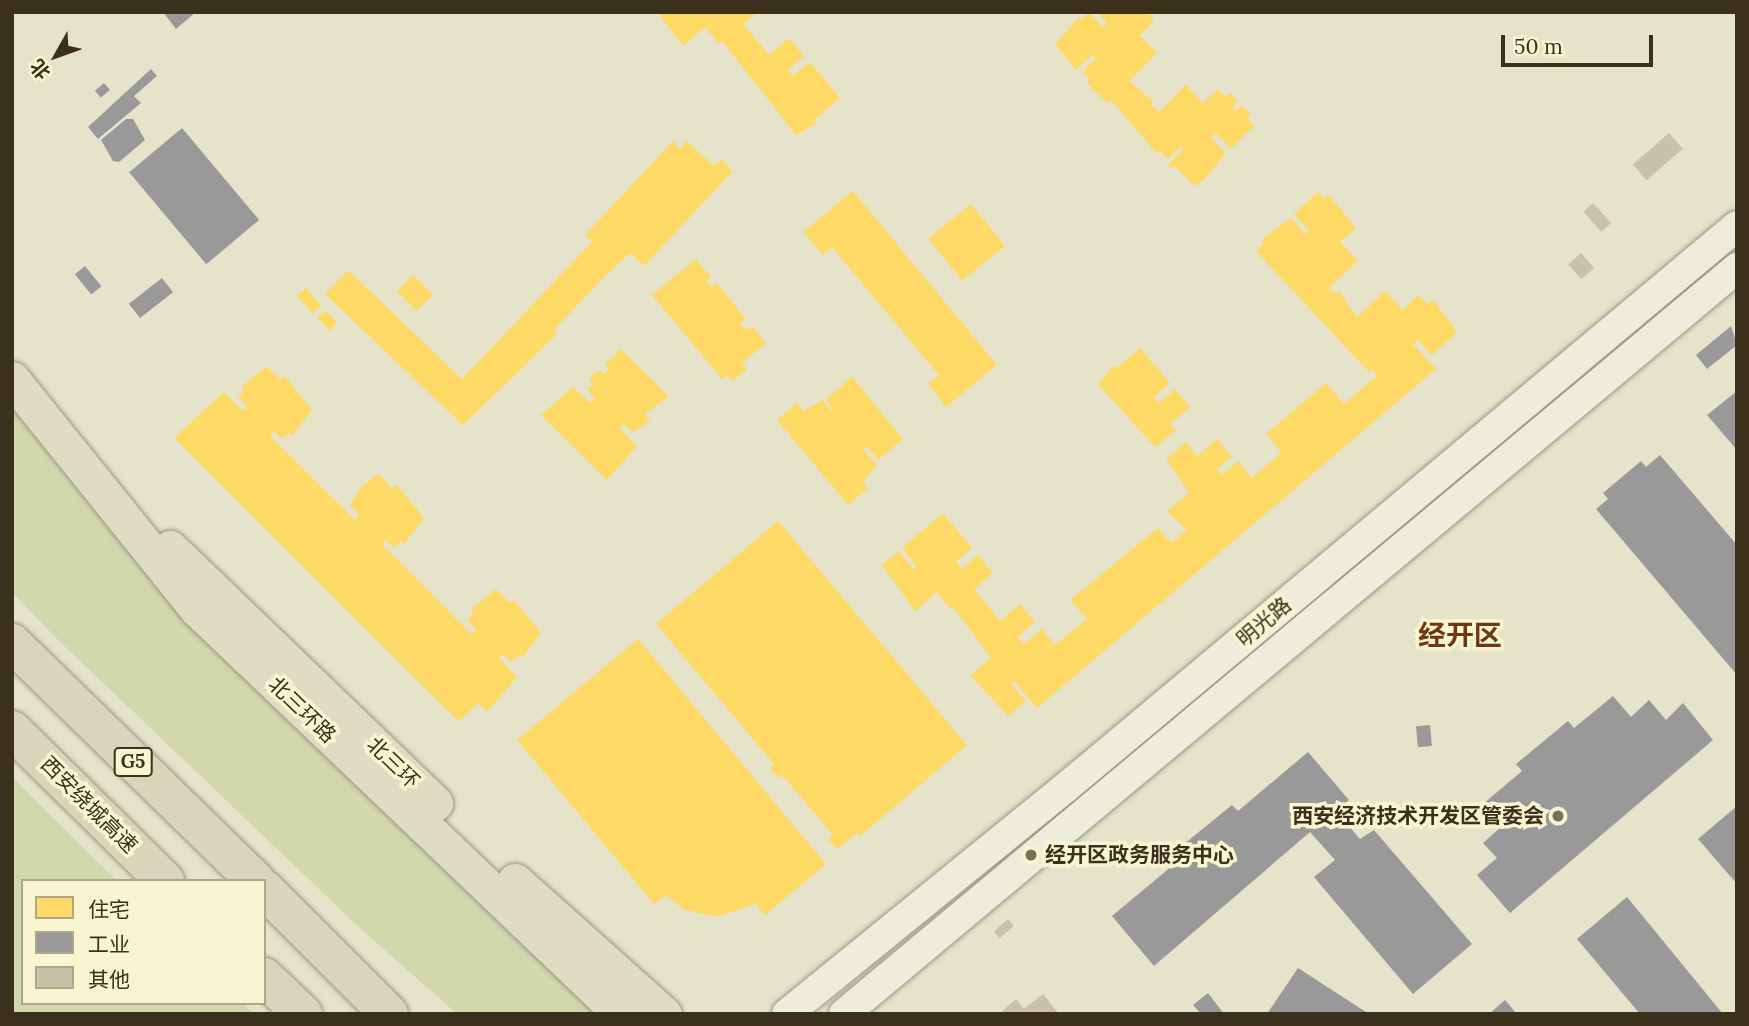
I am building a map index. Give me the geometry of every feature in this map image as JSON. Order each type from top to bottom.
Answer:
[{"type":"highway","name":"北三环路","points":[[12,379],[196,608],[621,1014]]},
{"type":"highway","name":"北三环","points":[[95,480],[220,593],[523,889],[664,1014]]},
{"type":"highway","name":"G5","points":[[12,643],[254,879]]},
{"type":"highway","name":"西安绕城高速","points":[[12,730],[163,879]]},
{"type":"highway","points":[[266,891],[389,1014]]},
{"type":"highway","points":[[303,926],[408,1014]]},
{"type":"highway","points":[[266,979],[303,1014]]},
{"type":"main road","name":"明光路","points":[[787,1014],[1106,754],[1737,226]]},
{"type":"main road","name":"明光路","points":[[844,1014],[1737,268]]},
{"type":"green space","points":[[12,383],[621,1014],[457,1014],[364,932],[57,639],[12,592]]},
{"type":"green space","points":[[12,777],[115,879],[21,879],[21,1005],[245,1005],[254,1014],[13,1014]]},
{"type":"building: 住宅","points":[[657,12],[758,12],[743,24],[769,55],[789,38],[804,56],[788,70],[793,76],[810,62],[840,98],[814,120],[817,123],[796,135],[722,41],[719,44],[705,27],[683,46]]},
{"type":"building: 住宅","points":[[1089,12],[1103,27],[1108,23],[1097,12],[1148,12],[1154,21],[1140,35],[1157,53],[1129,81],[1154,102],[1151,105],[1159,112],[1186,85],[1203,103],[1218,89],[1226,97],[1230,93],[1238,101],[1232,107],[1236,111],[1242,105],[1251,114],[1247,118],[1254,126],[1231,149],[1216,133],[1211,138],[1226,153],[1204,180],[1194,186],[1175,166],[1172,169],[1168,165],[1183,149],[1181,146],[1168,159],[1160,151],[1157,154],[1111,100],[1107,103],[1087,83],[1090,80],[1082,72],[1096,58],[1092,55],[1076,70],[1055,44],[1079,17],[1081,20]]},
{"type":"building: 住宅","points":[[673,141],[680,149],[687,141],[714,166],[721,159],[733,171],[644,266],[630,253],[606,275],[554,330],[558,333],[463,425],[325,294],[348,270],[462,379],[592,242],[585,235]]},
{"type":"building: 住宅","points":[[853,191],[997,365],[946,407],[928,384],[939,375],[832,247],[823,255],[803,232]]},
{"type":"building: 住宅","points":[[1318,192],[1324,199],[1329,195],[1356,228],[1340,242],[1358,261],[1329,288],[1336,294],[1339,291],[1357,317],[1385,291],[1403,310],[1418,295],[1428,304],[1433,300],[1457,332],[1432,355],[1418,340],[1413,344],[1436,369],[1037,708],[1014,681],[1011,684],[1026,701],[1008,716],[970,675],[991,658],[953,607],[950,609],[937,592],[915,611],[882,565],[899,551],[913,569],[917,566],[902,548],[943,513],[972,548],[956,562],[962,569],[978,555],[993,573],[974,589],[1000,621],[1020,604],[1035,622],[1018,637],[1024,644],[1042,629],[1055,645],[1087,619],[1070,600],[1158,528],[1171,543],[1187,530],[1167,511],[1189,493],[1166,459],[1186,442],[1197,456],[1217,439],[1232,457],[1217,469],[1222,475],[1238,461],[1252,478],[1282,452],[1266,434],[1326,383],[1344,404],[1377,376],[1372,369],[1369,372],[1256,251],[1264,243],[1261,240],[1291,218],[1305,234],[1309,231],[1294,214]]},
{"type":"building: 住宅","points":[[971,204],[1005,246],[962,281],[928,239]]},
{"type":"building: 住宅","points":[[696,259],[711,277],[706,281],[711,287],[717,283],[746,319],[740,323],[746,330],[752,326],[766,343],[742,363],[747,369],[733,381],[727,375],[722,379],[652,295]]},
{"type":"building: 住宅","points":[[413,275],[433,295],[417,311],[397,291]]},
{"type":"building: 住宅","points":[[306,288],[321,305],[312,313],[297,296]]},
{"type":"building: 住宅","points":[[325,310],[338,323],[330,331],[317,318]]},
{"type":"building: 住宅","points":[[1140,348],[1170,383],[1154,397],[1159,403],[1175,389],[1190,407],[1170,424],[1176,430],[1155,447],[1098,384],[1114,365],[1117,368]]},
{"type":"building: 住宅","points":[[621,349],[669,396],[645,414],[650,419],[641,428],[632,432],[624,424],[619,428],[637,446],[607,480],[541,415],[573,387],[590,403],[595,398],[587,389],[593,383],[589,379],[599,370],[604,374],[609,369],[605,365]]},
{"type":"building: 住宅","points":[[267,366],[281,380],[285,376],[312,410],[292,436],[289,433],[282,439],[274,431],[270,436],[354,519],[359,514],[350,505],[362,486],[379,474],[393,489],[397,485],[424,518],[404,544],[401,541],[394,548],[386,540],[382,544],[471,634],[476,629],[467,620],[474,613],[470,610],[496,589],[510,603],[514,600],[541,633],[522,658],[519,655],[511,662],[503,654],[499,658],[517,677],[487,712],[478,703],[459,722],[174,438],[224,392],[243,411],[247,406],[238,397],[245,390],[241,387]]},
{"type":"building: 住宅","points":[[852,377],[903,439],[878,460],[867,446],[863,449],[877,465],[863,482],[868,488],[848,505],[777,420],[797,403],[803,411],[822,400],[835,415],[826,399]]},
{"type":"building: 住宅","points":[[778,521],[967,745],[860,836],[857,833],[837,849],[828,839],[833,835],[782,775],[778,778],[770,768],[774,764],[656,624]]},
{"type":"building: 住宅","points":[[638,639],[826,864],[765,915],[755,904],[716,917],[683,909],[666,895],[654,904],[517,740]]},
{"type":"building: 工业","points":[[163,12],[196,12],[176,29]]},
{"type":"building: 工业","points":[[151,69],[157,76],[134,96],[141,103],[98,139],[88,127]]},
{"type":"building: 工业","points":[[104,83],[110,90],[101,98],[95,91]]},
{"type":"building: 工业","points":[[126,119],[133,119],[145,140],[119,162],[113,161],[101,140]]},
{"type":"building: 工业","points":[[182,128],[259,220],[206,264],[129,172]]},
{"type":"building: 工业","points":[[85,266],[101,286],[91,294],[75,274]]},
{"type":"building: 工业","points":[[162,278],[173,292],[140,318],[129,304]]},
{"type":"building: 工业","points":[[1731,326],[1737,345],[1707,369],[1696,355]]},
{"type":"building: 工业","points":[[1737,391],[1737,450],[1707,415]]},
{"type":"building: 工业","points":[[1660,455],[1737,545],[1737,675],[1596,509],[1608,499],[1603,493],[1641,461],[1646,467]]},
{"type":"building: 工业","name":"西安经济技术开发区管委会","points":[[1613,696],[1631,717],[1649,700],[1666,720],[1683,703],[1713,740],[1510,913],[1477,875],[1497,858],[1483,843],[1501,827],[1483,804],[1522,771],[1516,764],[1568,721],[1574,728]]},
{"type":"building: 工业","points":[[1430,725],[1432,746],[1418,747],[1416,726]]},
{"type":"building: 工业","points":[[1308,752],[1349,800],[1336,811],[1360,839],[1374,830],[1472,944],[1413,994],[1314,877],[1335,860],[1310,832],[1154,966],[1112,916],[1184,856],[1178,849],[1232,805],[1238,811]]},
{"type":"building: 工业","points":[[1737,806],[1737,884],[1698,839]]},
{"type":"building: 工业","points":[[1627,897],[1723,1014],[1640,1014],[1577,939]]},
{"type":"building: 工业","points":[[1298,968],[1369,1014],[1267,1014]]},
{"type":"building: 工业","points":[[1208,993],[1224,1014],[1201,1014],[1193,1005]]},
{"type":"building: 工业","points":[[1505,1000],[1517,1014],[1489,1014]]},
{"type":"building: 其他","points":[[1669,133],[1683,149],[1647,180],[1633,164]]},
{"type":"building: 其他","points":[[1593,203],[1611,223],[1601,232],[1583,212]]},
{"type":"building: 其他","points":[[1581,253],[1594,268],[1581,279],[1568,264]]},
{"type":"building: 其他","points":[[1008,919],[1014,926],[1000,938],[994,931]]},
{"type":"building: 其他","points":[[1043,994],[1059,1014],[999,1014],[1016,999],[1024,1009]]},
{"type":"place","name":"西安经济技术开发区管委会","points":[[1558,816]]},
{"type":"place","name":"经开区政务服务中心","points":[[1031,855]]},
{"type":"district","name":"经开区","points":[[1460,635]]}]
